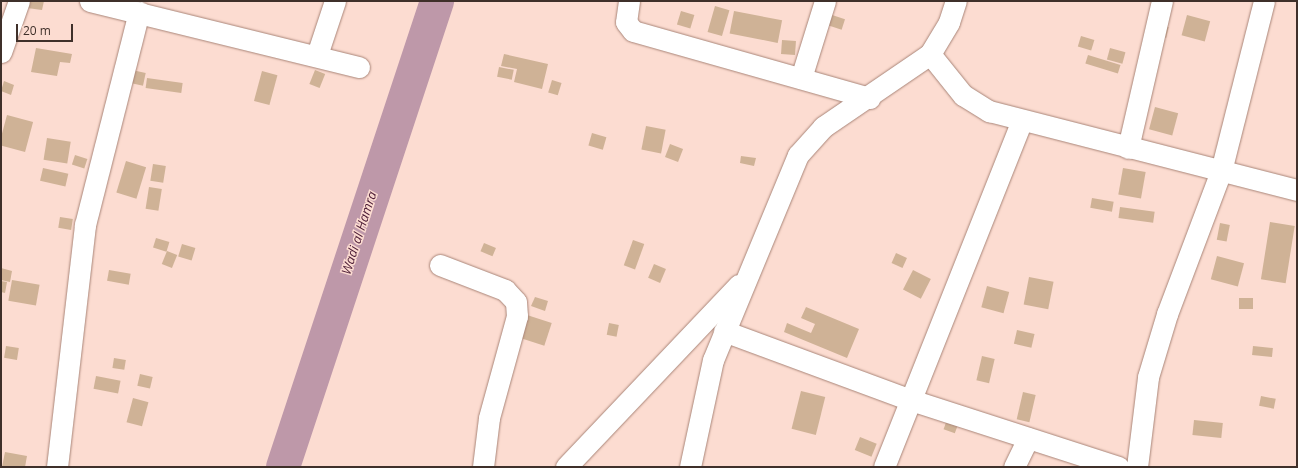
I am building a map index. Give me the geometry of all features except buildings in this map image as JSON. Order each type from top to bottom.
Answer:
[{"type":"street","points":[[1,52],[19,1]]},
{"type":"street","points":[[90,1],[128,7],[359,67]]},
{"type":"street","points":[[317,56],[335,1]]},
{"type":"street","points":[[629,1],[626,22],[633,31],[870,98]]},
{"type":"street","points":[[801,78],[825,1]]},
{"type":"street","points":[[690,467],[707,383],[724,331],[752,272],[798,155],[823,127],[870,98],[930,54],[940,40],[956,1]]},
{"type":"street","points":[[1128,148],[1162,1]]},
{"type":"street","points":[[1136,467],[1150,371],[1221,171],[1264,1]]},
{"type":"street","points":[[57,467],[85,225],[128,7]]},
{"type":"street","points":[[930,54],[963,95],[989,111],[1022,121],[1297,190]]},
{"type":"street","points":[[884,467],[1022,121]]},
{"type":"street","points":[[440,265],[505,290],[516,302],[517,316],[489,418],[483,467]]},
{"type":"street","points":[[566,467],[752,272]]},
{"type":"street","points":[[724,331],[911,400],[1118,467]]},
{"type":"street","points":[[1014,467],[1028,438]]},
{"type":"waterway","name":"Wadi al Hamra","points":[[283,467],[437,1]]}]
